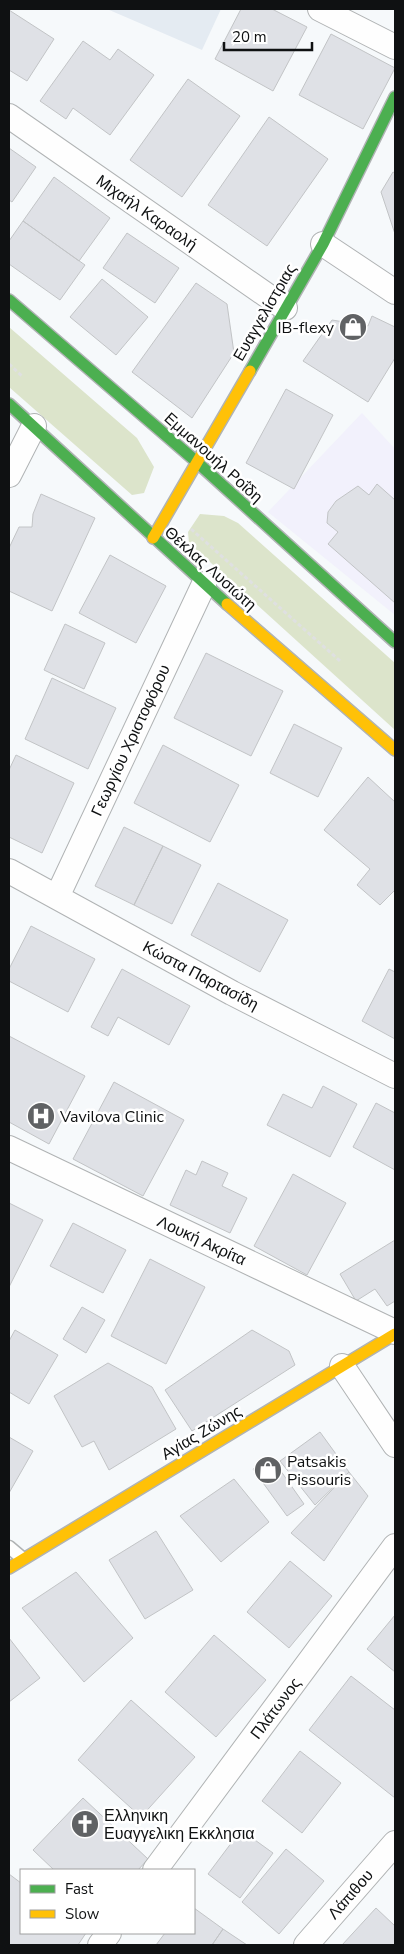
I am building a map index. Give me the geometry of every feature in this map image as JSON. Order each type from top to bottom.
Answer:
[{"type":"street","points":[[320,9],[395,47]]},
{"type":"street","name":"Ευαγγελίστριας","points":[[153,538],[323,244],[395,97]]},
{"type":"street","name":"Μιχαήλ Καραολή","points":[[9,116],[285,308]]},
{"type":"street","points":[[323,244],[395,292]]},
{"type":"street","name":"Εμμανουήλ Ροΐδη","points":[[9,300],[198,463],[395,642]]},
{"type":"street","name":"Θέκλας Λυσιώτη","points":[[9,404],[204,584],[395,750]]},
{"type":"street","points":[[9,475],[34,426]]},
{"type":"street","name":"Γεωργίου Χριστοφόρου","points":[[57,897],[204,584]]},
{"type":"street","name":"Κώστα Παρτασίδη","points":[[9,871],[232,993],[395,1076]]},
{"type":"street","name":"Λουκή Ακρίτα","points":[[9,1148],[395,1333]]},
{"type":"street","name":"Αγίας Ζώνης","points":[[9,1568],[22,1558],[395,1333]]},
{"type":"street","points":[[342,1366],[395,1445]]},
{"type":"street","name":"Πλάτωνος","points":[[156,1869],[395,1546]]},
{"type":"street","name":"Αγίας Ζώνης","points":[[9,1562],[22,1558]]},
{"type":"street","name":"Λάπιθου","points":[[306,1945],[395,1843]]},
{"type":"street","points":[[100,1945],[108,1934]]},
{"type":"lane","points":[[9,1547],[22,1558]]},
{"type":"path","points":[[169,510],[347,668]]},
{"type":"shaded area","points":[[107,9],[221,9],[202,50]]},
{"type":"shaded area","points":[[362,413],[395,449],[395,615],[268,512]]},
{"type":"green space","points":[[9,327],[137,438],[154,467],[144,493],[132,495],[9,387]]},
{"type":"green space","points":[[200,514],[224,516],[238,523],[395,663],[395,730],[189,543],[188,532]]},
{"type":"building","points":[[241,9],[272,9],[307,27],[273,91],[215,59]]},
{"type":"building","points":[[9,10],[54,39],[27,81],[9,70]]},
{"type":"building","points":[[331,34],[395,68],[363,129],[299,95]]},
{"type":"building","points":[[83,41],[110,60],[118,49],[154,75],[110,135],[73,108],[66,119],[40,101]]},
{"type":"building","points":[[188,79],[240,116],[182,197],[130,160]]},
{"type":"building","points":[[269,117],[328,159],[267,246],[208,205]]},
{"type":"building","points":[[9,148],[36,167],[12,202],[9,200]]},
{"type":"building","points":[[393,172],[395,173],[395,234],[381,192]]},
{"type":"building","points":[[54,177],[110,218],[79,261],[23,221]]},
{"type":"building","points":[[23,221],[85,265],[60,300],[9,264],[9,241]]},
{"type":"building","points":[[127,233],[179,268],[155,303],[103,268]]},
{"type":"building","points":[[102,279],[148,317],[116,355],[70,317]]},
{"type":"building","points":[[196,283],[227,304],[234,353],[192,418],[132,372]]},
{"type":"building","points":[[372,316],[395,327],[395,358],[368,402],[303,361],[332,320],[368,326]]},
{"type":"building","points":[[286,389],[333,415],[294,489],[246,463]]},
{"type":"building","points":[[377,484],[395,500],[395,603],[328,544],[338,532],[327,523],[328,512],[336,501],[358,486],[369,495]]},
{"type":"building","points":[[41,494],[95,518],[52,611],[9,591],[9,548],[19,527],[32,527],[33,514]]},
{"type":"building","points":[[110,555],[166,586],[136,643],[79,613]]},
{"type":"building","points":[[65,624],[105,643],[84,689],[44,670]]},
{"type":"building","points":[[206,653],[283,691],[251,756],[174,718]]},
{"type":"building","points":[[52,678],[116,708],[88,769],[25,739]]},
{"type":"building","points":[[294,724],[342,748],[318,797],[270,773]]},
{"type":"building","points":[[163,745],[239,785],[210,842],[134,803]]},
{"type":"building","points":[[16,755],[74,783],[42,853],[9,837],[9,770]]},
{"type":"building","points":[[368,777],[395,802],[395,890],[380,905],[357,885],[370,869],[324,830]]},
{"type":"building","points":[[124,827],[163,846],[134,905],[95,886]]},
{"type":"building","points":[[163,846],[201,865],[172,924],[134,905]]},
{"type":"building","points":[[218,883],[288,920],[260,972],[191,935]]},
{"type":"building","points":[[31,926],[95,959],[68,1012],[9,981],[9,969]]},
{"type":"building","points":[[122,969],[190,1006],[169,1045],[118,1017],[108,1036],[91,1027]]},
{"type":"building","points":[[389,969],[395,972],[395,1039],[362,1021]]},
{"type":"building","points":[[9,1036],[85,1076],[49,1144],[9,1122]]},
{"type":"building","points":[[114,1082],[184,1120],[143,1196],[73,1159]]},
{"type":"building","points":[[323,1086],[357,1104],[330,1157],[267,1125],[283,1094],[312,1108]]},
{"type":"building","points":[[376,1103],[395,1113],[395,1170],[353,1147]]},
{"type":"building","points":[[202,1161],[228,1173],[222,1186],[247,1198],[230,1233],[170,1205],[186,1170],[196,1175]]},
{"type":"building","points":[[293,1174],[346,1203],[307,1275],[254,1246]]},
{"type":"building","points":[[9,1203],[43,1220],[9,1287]]},
{"type":"building","points":[[73,1223],[126,1250],[103,1293],[50,1266]]},
{"type":"building","points":[[395,1240],[395,1301],[387,1306],[375,1289],[356,1301],[340,1274]]},
{"type":"building","points":[[150,1259],[205,1287],[166,1364],[111,1336]]},
{"type":"building","points":[[82,1307],[105,1320],[86,1353],[63,1339]]},
{"type":"building","points":[[15,1330],[58,1355],[29,1404],[9,1392],[9,1341]]},
{"type":"building","points":[[252,1330],[289,1351],[295,1365],[192,1431],[165,1390]]},
{"type":"building","points":[[108,1363],[152,1387],[176,1429],[109,1470],[94,1441],[82,1447],[54,1396]]},
{"type":"building","points":[[320,1432],[349,1472],[315,1505],[280,1461]]},
{"type":"building","points":[[9,1437],[33,1451],[9,1493]]},
{"type":"building","points":[[271,1457],[304,1504],[287,1516],[253,1469]]},
{"type":"building","points":[[349,1472],[368,1496],[324,1561],[291,1533]]},
{"type":"building","points":[[234,1479],[269,1522],[221,1562],[180,1516]]},
{"type":"building","points":[[156,1531],[193,1590],[145,1619],[109,1560]]},
{"type":"building","points":[[290,1561],[332,1596],[289,1648],[247,1612]]},
{"type":"building","points":[[76,1572],[133,1638],[84,1682],[22,1608]]},
{"type":"building","points":[[395,1615],[395,1672],[367,1649]]},
{"type":"building","points":[[214,1635],[266,1680],[216,1737],[165,1692]]},
{"type":"building","points":[[9,1638],[40,1678],[9,1702]]},
{"type":"building","points":[[351,1676],[395,1710],[395,1798],[309,1730]]},
{"type":"building","points":[[131,1700],[195,1757],[141,1817],[78,1760]]},
{"type":"building","points":[[300,1751],[341,1783],[302,1833],[262,1801]]},
{"type":"building","name":"Ελληνικη Ευαγγελικη Εκκλησια","points":[[83,1798],[148,1859],[139,1869],[53,1869],[33,1850]]},
{"type":"building","points":[[241,1830],[273,1853],[240,1898],[208,1874]]},
{"type":"building","points":[[286,1849],[324,1881],[279,1934],[242,1902]]},
{"type":"building","points":[[9,1874],[20,1882],[20,1934],[85,1934],[78,1945],[9,1945]]},
{"type":"building","points":[[376,1908],[395,1926],[395,1945],[342,1945]]},
{"type":"building","points":[[195,1909],[223,1929],[212,1945],[156,1945],[164,1934],[195,1934]]},
{"type":"building","points":[[223,1929],[247,1945],[212,1945]]},
{"type":"traffic: fast","points":[[250,371],[323,244],[395,97]]},
{"type":"traffic: fast","points":[[9,300],[198,463],[395,642]]},
{"type":"traffic: fast","points":[[9,404],[227,604]]},
{"type":"traffic: slow","points":[[153,538],[250,371]]},
{"type":"traffic: slow","points":[[227,604],[395,750]]},
{"type":"traffic: slow","points":[[9,1568],[395,1334]]},
{"type":"place","name":"IB-flexy","points":[[353,327]]},
{"type":"place","name":"Vavilova Clinic","points":[[41,1116]]},
{"type":"place","name":"Patsakis Pissouris","points":[[268,1470]]},
{"type":"place","name":"Ελληνικη Ευαγγελικη Εκκλησια","points":[[85,1824]]}]
